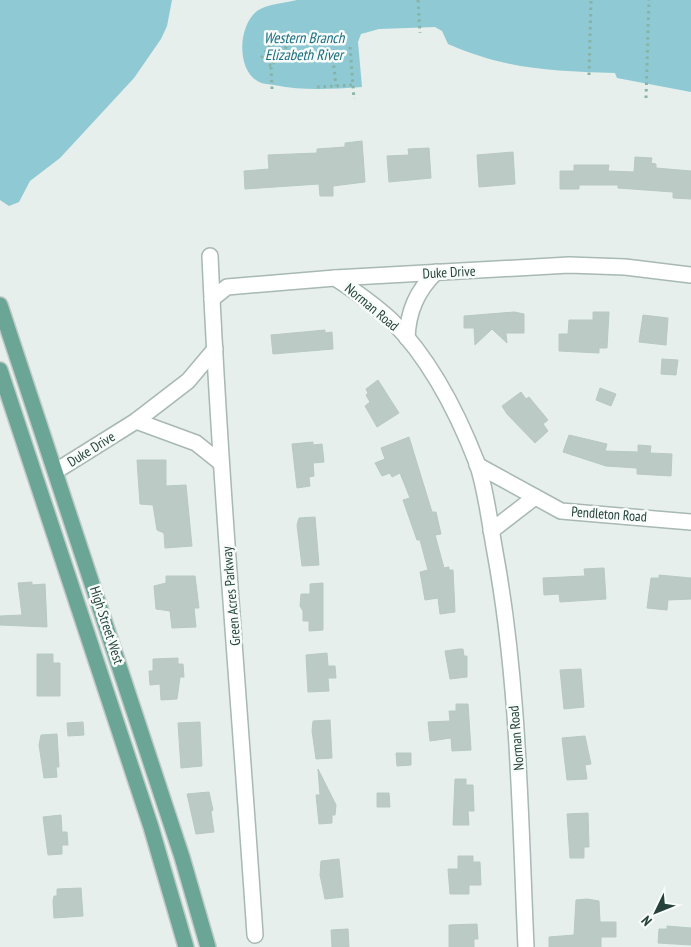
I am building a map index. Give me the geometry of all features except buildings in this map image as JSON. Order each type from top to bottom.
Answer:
[{"type":"main road","name":"High Street West","points":[[0,305],[182,857],[208,947]]},
{"type":"main road","name":"High Street West","points":[[0,370],[148,817],[186,947]]},
{"type":"street","name":"Green Acres Parkway","points":[[210,256],[221,463],[255,935]]},
{"type":"street","name":"Duke Drive","points":[[212,299],[227,288],[335,278],[568,265],[625,267],[691,275]]},
{"type":"street","name":"Norman Road","points":[[407,338],[411,310],[417,295],[436,272]]},
{"type":"street","name":"Norman Road","points":[[335,278],[373,304],[407,338],[443,391],[478,466],[491,531],[511,657],[520,777],[526,947]]},
{"type":"street","name":"Duke Drive","points":[[56,471],[136,420],[188,381],[215,349]]},
{"type":"street","points":[[136,420],[196,443],[221,463]]},
{"type":"street","name":"Pendleton Road","points":[[478,466],[561,511],[691,522]]},
{"type":"street","points":[[491,531],[535,497]]},
{"type":"path","points":[[418,0],[420,33]]},
{"type":"path","points":[[589,75],[591,0]]},
{"type":"path","points":[[646,98],[649,0]]},
{"type":"path","points":[[272,66],[261,58],[276,37]]},
{"type":"path","points":[[272,89],[272,66],[287,46]]},
{"type":"path","points":[[350,47],[354,99]]},
{"type":"path","points":[[333,59],[336,86]]},
{"type":"path","points":[[317,87],[353,85]]},
{"type":"water","points":[[0,0],[172,0],[167,26],[161,39],[134,78],[60,158],[30,181],[19,202],[9,206],[0,200]]},
{"type":"water","name":"Western Branch Elizabeth River","points":[[297,0],[691,0],[691,92],[617,78],[615,73],[550,70],[490,59],[448,44],[442,31],[435,27],[379,29],[361,34],[358,42],[362,87],[307,89],[259,82],[246,68],[243,58],[243,37],[246,27],[257,11],[271,5]]}]
